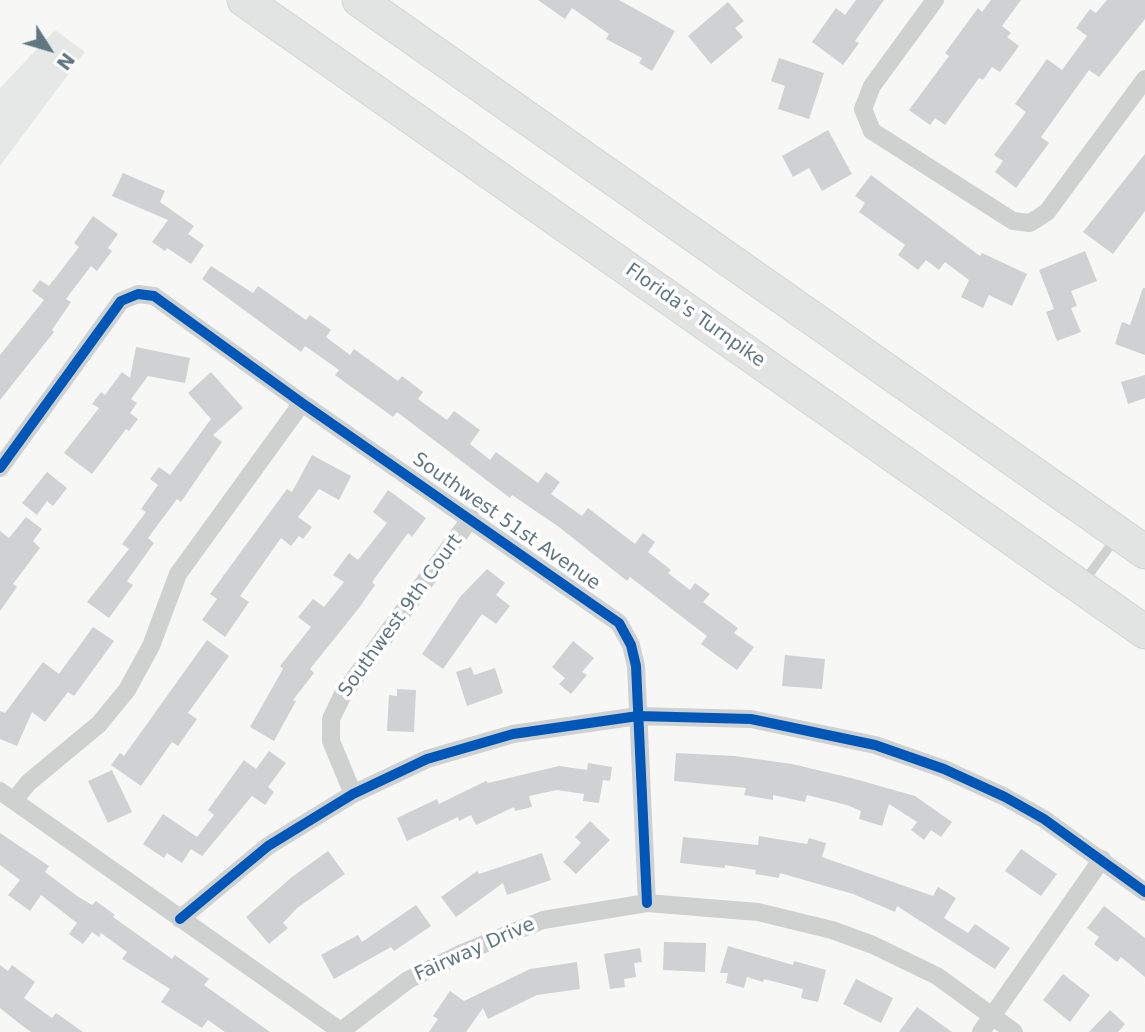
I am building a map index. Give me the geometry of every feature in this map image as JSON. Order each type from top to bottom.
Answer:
[{"type":"highway","name":"Florida's Turnpike","points":[[244,0],[1145,632]]},
{"type":"highway","points":[[359,0],[1132,543]]},
{"type":"street","points":[[935,0],[872,86],[863,109],[872,131],[1013,221],[1030,223],[1047,212],[1145,79]]},
{"type":"street","name":"Southwest 51st Avenue","points":[[0,468],[121,301],[138,294],[154,296],[302,403],[619,623],[631,645],[636,666],[647,903]]},
{"type":"street","points":[[302,403],[178,574],[151,646],[127,690],[99,724],[28,783],[7,796],[342,1032]]},
{"type":"street","name":"Southwest 9th Court","points":[[352,794],[331,741],[331,719],[343,694],[471,518]]},
{"type":"street","points":[[180,919],[268,846],[352,794],[427,759],[513,734],[638,716],[751,719],[874,745],[944,769],[1005,797],[1102,859],[1145,892]]},
{"type":"street","points":[[981,1032],[1102,859]]},
{"type":"street","name":"Fairway Drive","points":[[342,1032],[408,980],[462,953],[543,919],[647,903],[758,912],[832,930],[873,945],[937,976],[1014,1032]]},
{"type":"lane","points":[[1080,587],[1132,543]]},
{"type":"shaded area","points":[[55,30],[85,52],[0,166],[0,88]]},
{"type":"building","points":[[538,0],[619,0],[675,31],[652,71],[639,63],[642,58],[606,39],[609,34],[572,8],[565,19]]},
{"type":"building","points":[[856,0],[884,0],[855,41],[859,43],[843,65],[812,42],[836,8],[845,15]]},
{"type":"building","points":[[991,0],[1021,0],[1002,26],[1011,33],[1007,37],[1019,46],[1000,72],[992,67],[983,80],[979,78],[945,125],[935,118],[930,125],[909,110],[949,56],[945,53],[978,8],[982,12]]},
{"type":"building","points":[[1107,0],[1145,0],[1145,19],[1099,77],[1089,70],[1041,137],[1049,143],[1016,188],[995,172],[1003,161],[994,155],[1026,112],[1015,104],[1047,59],[1062,70],[1087,36],[1076,28],[1090,9],[1096,13]]},
{"type":"building","points":[[728,2],[744,21],[735,28],[743,37],[711,64],[688,36]]},
{"type":"building","points":[[779,58],[824,73],[809,119],[778,109],[785,86],[771,81]]},
{"type":"building","points":[[828,130],[852,174],[822,191],[809,168],[793,177],[782,156]]},
{"type":"building","points":[[1145,154],[1145,211],[1113,254],[1083,232]]},
{"type":"building","points":[[123,173],[165,191],[160,202],[194,226],[188,234],[204,245],[191,264],[167,248],[165,251],[152,242],[168,220],[112,196]]},
{"type":"building","points":[[871,175],[980,256],[982,253],[1027,274],[1012,306],[989,295],[983,308],[961,297],[969,280],[945,262],[939,270],[926,260],[918,270],[898,255],[905,245],[859,212],[865,203],[855,196]]},
{"type":"building","points":[[93,216],[118,234],[108,248],[112,251],[97,271],[91,266],[66,299],[71,302],[52,330],[54,332],[0,400],[0,355],[44,300],[32,291],[40,280],[49,286],[79,247],[74,243]]},
{"type":"building","points":[[1085,251],[1097,281],[1071,291],[1077,306],[1071,308],[1081,332],[1057,341],[1046,312],[1054,309],[1039,270]]},
{"type":"building","points":[[211,266],[253,293],[258,286],[306,320],[310,315],[331,330],[326,337],[350,355],[354,349],[398,381],[402,376],[423,392],[418,399],[447,420],[454,411],[480,430],[470,444],[490,460],[496,452],[538,483],[546,472],[560,482],[551,494],[582,516],[588,508],[635,544],[643,533],[655,542],[648,552],[671,570],[668,573],[690,590],[695,583],[710,594],[703,602],[738,628],[734,633],[754,647],[737,670],[701,644],[707,636],[630,577],[627,581],[559,527],[512,495],[510,498],[397,412],[393,417],[335,375],[339,370],[305,346],[301,352],[202,279]]},
{"type":"building","points":[[1143,288],[1145,355],[1115,344],[1122,322],[1130,325]]},
{"type":"building","points":[[136,347],[190,358],[185,383],[148,376],[131,399],[137,403],[130,413],[138,419],[129,431],[126,429],[92,474],[64,453],[99,408],[92,404],[101,392],[105,395],[122,372],[130,378]]},
{"type":"building","points":[[211,372],[243,408],[213,435],[222,442],[181,502],[177,499],[148,538],[154,543],[127,581],[133,585],[109,618],[87,602],[129,549],[122,544],[146,512],[141,509],[158,485],[150,479],[159,467],[170,475],[211,419],[188,393]]},
{"type":"building","points":[[1145,375],[1145,398],[1128,404],[1121,382]]},
{"type":"building","points":[[312,455],[351,476],[339,500],[319,489],[298,517],[312,527],[303,539],[299,536],[291,546],[281,538],[240,596],[249,602],[225,637],[202,620],[217,599],[210,594],[287,489],[292,492]]},
{"type":"building","points":[[47,472],[67,488],[53,506],[47,501],[37,515],[22,503]]},
{"type":"building","points":[[388,490],[426,518],[412,537],[408,533],[372,582],[375,585],[359,608],[310,669],[314,673],[293,700],[296,701],[274,741],[250,727],[283,669],[280,666],[311,627],[298,617],[313,599],[324,607],[344,582],[333,575],[349,553],[358,560],[387,523],[373,512]]},
{"type":"building","points":[[26,517],[42,529],[33,541],[40,548],[13,584],[17,587],[0,611],[0,531],[9,538]]},
{"type":"building","points":[[487,569],[505,583],[496,595],[510,606],[496,624],[482,614],[443,669],[422,654],[460,597]]},
{"type":"building","points":[[93,627],[114,641],[74,696],[68,692],[45,722],[32,712],[17,746],[0,739],[0,711],[5,713],[43,662],[59,674]]},
{"type":"building","points":[[207,640],[229,656],[188,713],[197,719],[178,746],[172,742],[141,786],[111,765],[120,753],[124,756]]},
{"type":"building","points":[[573,641],[594,658],[582,672],[587,675],[571,694],[559,684],[565,678],[552,667]]},
{"type":"building","points":[[785,655],[825,659],[822,689],[782,686]]},
{"type":"building","points":[[471,667],[474,675],[495,668],[503,693],[467,706],[456,672]]},
{"type":"building","points":[[397,689],[416,690],[414,732],[387,731],[389,695],[397,696]]},
{"type":"building","points":[[269,751],[286,763],[268,787],[274,792],[265,805],[252,796],[202,856],[191,849],[182,863],[167,853],[164,858],[143,844],[163,814],[197,837],[214,815],[208,810],[244,760],[256,769]]},
{"type":"building","points":[[676,753],[735,756],[792,764],[855,779],[915,796],[952,822],[941,837],[931,830],[924,840],[911,830],[917,822],[889,804],[882,826],[859,819],[861,811],[847,805],[807,795],[805,802],[773,795],[773,800],[744,795],[746,788],[674,781]]},
{"type":"building","points":[[588,763],[612,767],[610,781],[603,780],[599,803],[583,801],[584,794],[557,790],[529,796],[532,807],[515,811],[514,807],[476,825],[471,815],[459,821],[458,817],[407,841],[397,818],[437,799],[439,804],[486,781],[488,783],[559,766],[587,770]]},
{"type":"building","points":[[112,770],[132,812],[108,823],[88,781]]},
{"type":"building","points":[[590,821],[610,840],[576,874],[563,862],[581,843],[575,837]]},
{"type":"building","points":[[0,833],[49,866],[45,872],[77,896],[92,905],[96,901],[115,915],[113,917],[172,959],[175,955],[209,979],[204,985],[270,1032],[225,1032],[208,1020],[202,1028],[161,1002],[170,989],[122,959],[127,952],[101,933],[99,937],[92,932],[83,944],[69,934],[77,923],[41,895],[30,911],[8,895],[20,880],[0,865]]},
{"type":"building","points":[[759,836],[807,844],[809,838],[826,843],[822,857],[933,896],[938,887],[956,898],[944,918],[968,933],[975,924],[1010,948],[995,969],[897,906],[895,912],[853,894],[780,873],[779,878],[755,874],[756,870],[725,865],[725,868],[680,863],[683,837],[758,845]]},
{"type":"building","points":[[1021,849],[1057,874],[1041,896],[1005,871]]},
{"type":"building","points":[[328,851],[345,874],[297,908],[283,923],[288,928],[269,944],[246,917],[292,877]]},
{"type":"building","points":[[542,853],[551,880],[507,895],[503,883],[456,917],[441,897],[477,871],[479,874]]},
{"type":"building","points":[[416,905],[431,926],[394,951],[391,947],[334,979],[321,955],[358,935],[362,942]]},
{"type":"building","points":[[1104,906],[1145,938],[1145,977],[1121,957],[1117,962],[1094,944],[1099,937],[1087,928]]},
{"type":"building","points":[[664,942],[706,943],[705,972],[663,970]]},
{"type":"building","points":[[728,946],[793,965],[794,961],[826,970],[818,1002],[801,998],[803,989],[764,979],[763,982],[747,977],[744,988],[726,983],[728,973],[720,973]]},
{"type":"building","points":[[640,948],[642,962],[634,963],[636,977],[624,979],[625,987],[610,989],[604,954]]},
{"type":"building","points":[[577,962],[580,989],[537,995],[488,1019],[483,1008],[466,1032],[429,1032],[438,1019],[433,1016],[450,991],[464,1001],[530,969]]},
{"type":"building","points":[[0,965],[8,971],[12,965],[35,982],[24,998],[52,1018],[56,1013],[83,1032],[31,1032],[0,1008]]},
{"type":"building","points":[[1063,974],[1090,995],[1070,1022],[1043,1000]]},
{"type":"building","points":[[856,979],[893,998],[881,1023],[843,1004]]},
{"type":"building","points":[[917,1007],[952,1032],[899,1032]]},
{"type":"building","points":[[1110,1010],[1125,1024],[1118,1032],[1089,1032]]},
{"type":"cycle path","points":[[0,468],[121,301],[138,294],[154,296],[302,403],[619,623],[631,645],[636,666],[647,903]]},
{"type":"cycle path","points":[[180,919],[268,846],[353,794],[427,759],[513,734],[638,716],[751,719],[875,745],[944,769],[1005,797],[1044,819],[1145,892]]}]
